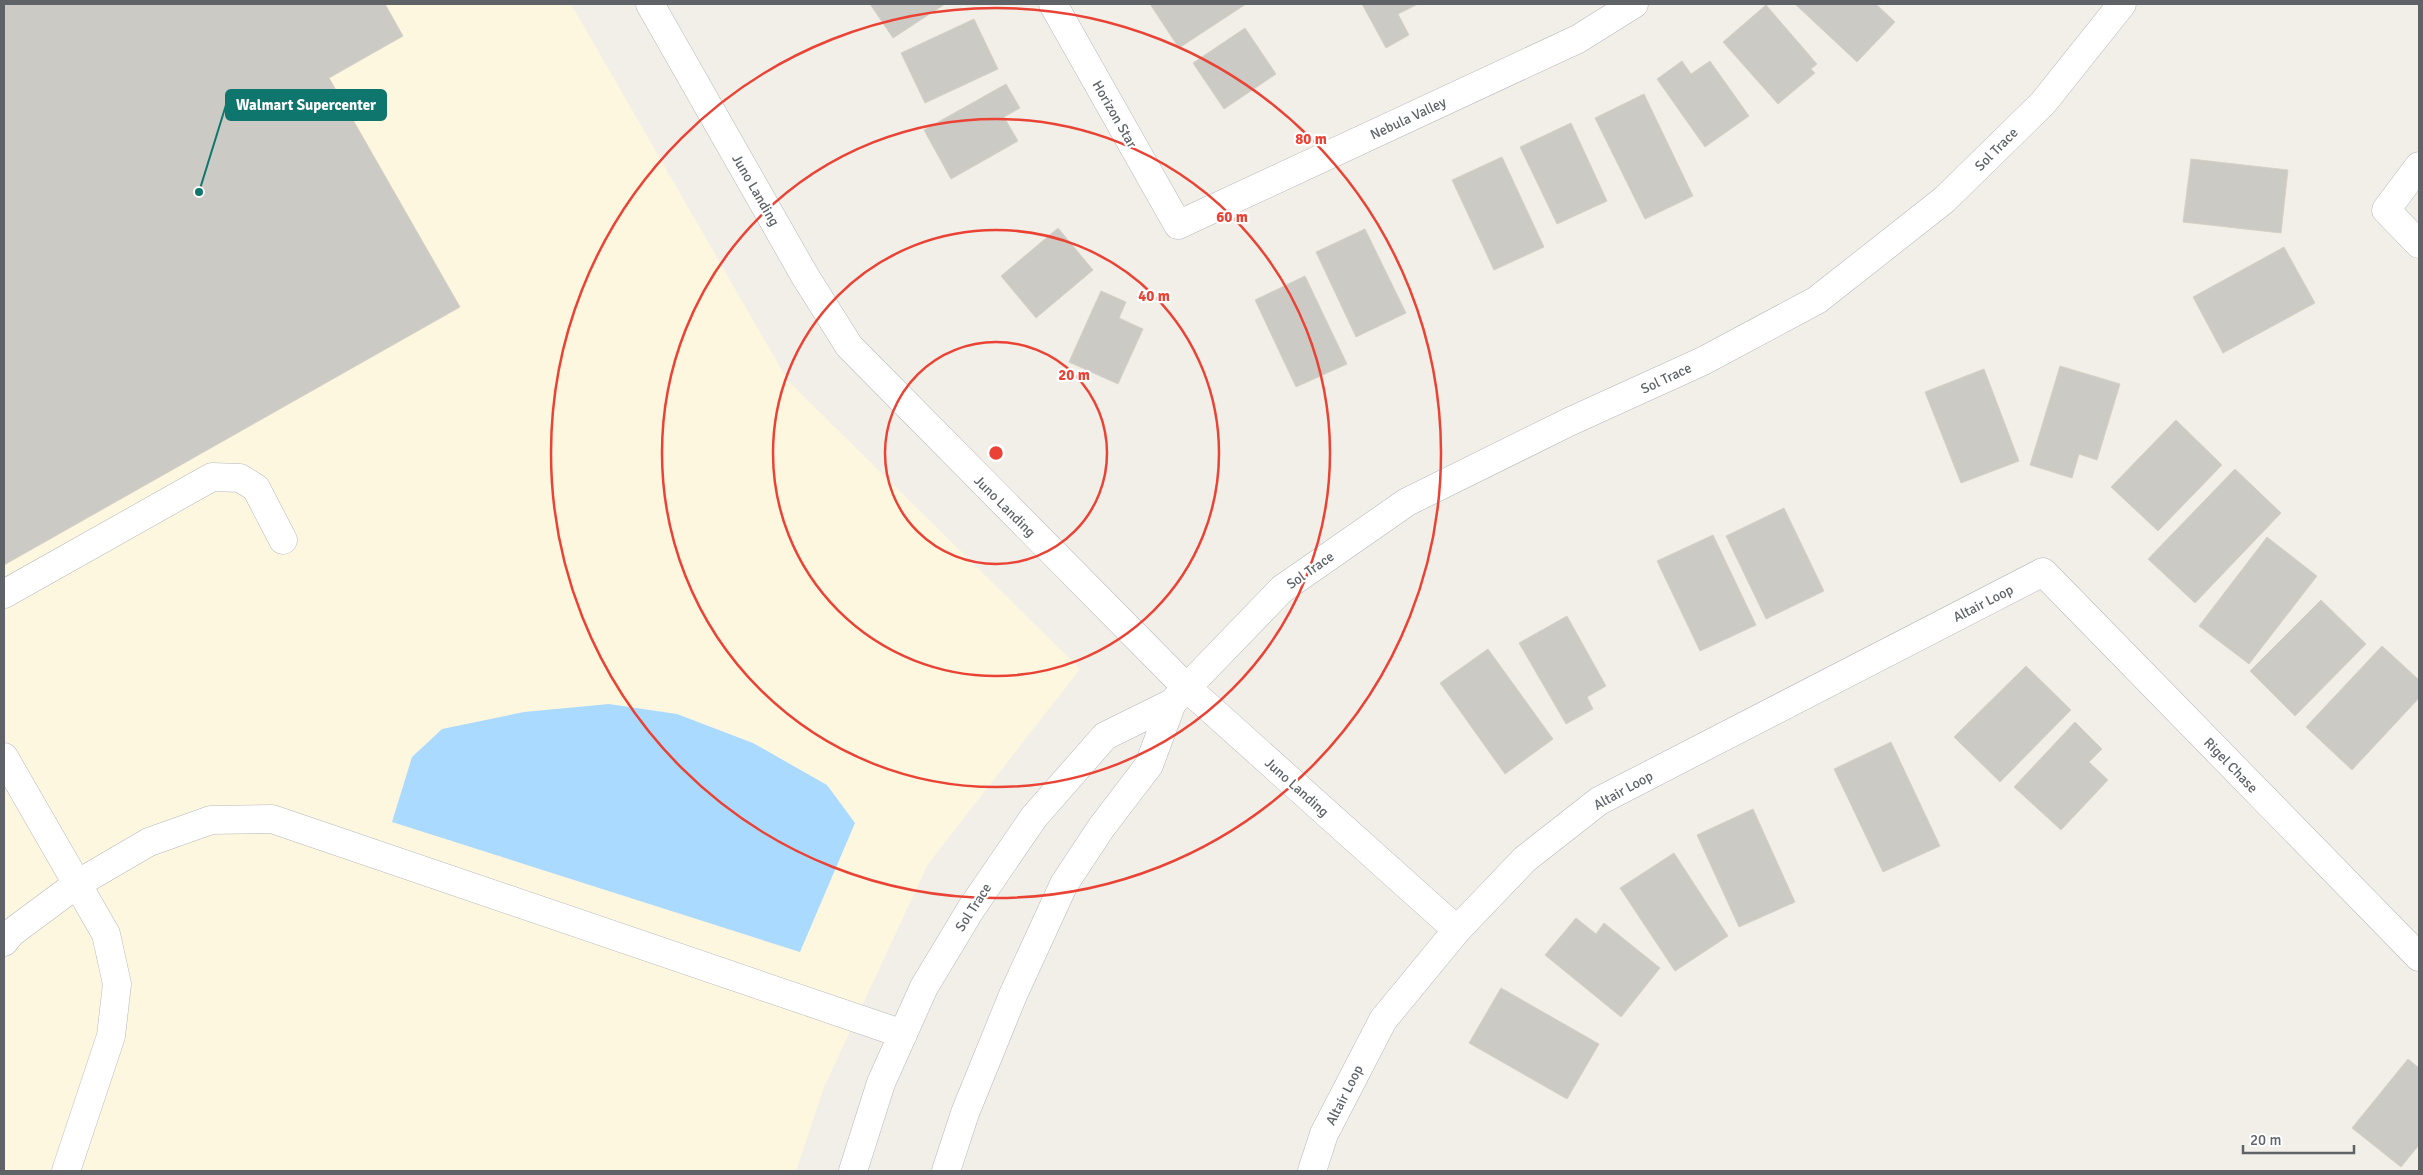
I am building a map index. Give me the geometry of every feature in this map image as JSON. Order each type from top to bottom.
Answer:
[{"type":"street","name":"Juno Landing","points":[[650,4],[805,276],[849,346],[1179,695],[1457,930]]},
{"type":"street","name":"Horizon Star","points":[[1053,4],[1178,224]]},
{"type":"street","name":"Nebula Valley","points":[[1178,224],[1578,39],[1634,4]]},
{"type":"street","name":"Sol Trace","points":[[853,1171],[880,1083],[924,987],[971,908],[1034,817],[1105,736],[1179,695],[1282,590],[1407,502],[1571,422],[1703,361],[1817,300],[1944,200],[2043,103],[2122,4]]},
{"type":"street","points":[[2419,166],[2386,210],[2419,244]]},
{"type":"street","points":[[4,594],[212,477],[240,478],[256,488],[283,540]]},
{"type":"street","name":"Altair Loop","points":[[1312,1171],[1324,1134],[1383,1020],[1457,930],[1525,859],[1599,802],[2043,572]]},
{"type":"street","name":"Rigel Chase","points":[[2043,572],[2419,957]]},
{"type":"street","name":"Sol Trace","points":[[946,1171],[965,1113],[1006,1013],[1064,884],[1101,828],[1149,766],[1179,695]]},
{"type":"street","points":[[4,757],[106,934],[118,984],[112,1036],[66,1171]]},
{"type":"street","points":[[4,942],[11,933],[77,884],[149,842],[211,820],[272,819],[903,1034]]},
{"type":"shaded area","points":[[4,4],[571,4],[788,381],[1080,669],[928,864],[824,1087],[796,1171],[4,1171]]},
{"type":"water","points":[[609,704],[677,714],[753,743],[827,785],[855,823],[800,952],[392,822],[412,757],[442,729],[524,712]]},
{"type":"building","points":[[4,4],[385,4],[403,36],[329,78],[460,307],[4,565]]},
{"type":"building","points":[[870,4],[945,4],[893,38]]},
{"type":"building","points":[[1150,4],[1246,4],[1179,48]]},
{"type":"building","points":[[1362,4],[1418,4],[1398,14],[1409,35],[1386,48]]},
{"type":"building","points":[[1795,4],[1876,4],[1895,22],[1857,62]]},
{"type":"building","points":[[1766,5],[1817,64],[1811,69],[1815,73],[1778,104],[1723,42]]},
{"type":"building","points":[[974,19],[998,69],[925,103],[901,53]]},
{"type":"building","points":[[1245,28],[1276,74],[1224,109],[1193,63]]},
{"type":"building","points":[[1682,61],[1691,74],[1710,61],[1749,116],[1705,147],[1657,79]]},
{"type":"building","points":[[1006,84],[1020,108],[1004,117],[1018,141],[951,179],[924,130]]},
{"type":"building","points":[[1644,94],[1693,196],[1645,219],[1595,118]]},
{"type":"building","points":[[1571,123],[1607,201],[1557,224],[1520,147]]},
{"type":"building","points":[[1502,157],[1544,247],[1494,270],[1452,180]]},
{"type":"building","points":[[2191,159],[2288,170],[2281,233],[2183,222]]},
{"type":"building","points":[[1058,228],[1093,270],[1036,318],[1001,276]]},
{"type":"building","points":[[1365,229],[1406,313],[1356,337],[1316,252]]},
{"type":"building","points":[[2284,247],[2315,303],[2223,353],[2193,297]]},
{"type":"building","points":[[1305,276],[1347,364],[1296,387],[1255,300]]},
{"type":"building","points":[[1101,291],[1126,302],[1119,318],[1143,329],[1118,384],[1069,362]]},
{"type":"building","points":[[2060,366],[2120,384],[2097,460],[2079,454],[2072,478],[2030,465]]},
{"type":"building","points":[[1984,369],[2019,461],[1961,483],[1925,392]]},
{"type":"building","points":[[2176,420],[2222,465],[2158,531],[2111,487]]},
{"type":"building","points":[[2235,469],[2281,513],[2195,603],[2148,559]]},
{"type":"building","points":[[1784,508],[1824,591],[1766,619],[1726,536]]},
{"type":"building","points":[[1713,535],[1756,625],[1700,651],[1657,561]]},
{"type":"building","points":[[2267,537],[2317,576],[2249,664],[2199,626]]},
{"type":"building","points":[[2321,600],[2366,644],[2295,716],[2250,671]]},
{"type":"building","points":[[1567,616],[1606,686],[1587,697],[1593,709],[1566,724],[1519,643]]},
{"type":"building","points":[[2382,646],[2419,680],[2419,698],[2352,770],[2306,727]]},
{"type":"building","points":[[1488,649],[1553,739],[1505,774],[1440,683]]},
{"type":"building","points":[[2026,666],[2071,710],[2000,782],[1954,737]]},
{"type":"building","points":[[2075,722],[2102,749],[2089,762],[2108,780],[2061,830],[2014,787]]},
{"type":"building","points":[[1891,742],[1940,846],[1883,872],[1834,769]]},
{"type":"building","points":[[1753,809],[1795,902],[1739,927],[1697,835]]},
{"type":"building","points":[[1674,853],[1728,936],[1675,971],[1620,888]]},
{"type":"building","points":[[1576,918],[1596,934],[1604,923],[1660,968],[1621,1017],[1545,955]]},
{"type":"building","points":[[1501,988],[1599,1044],[1567,1099],[1469,1043]]},
{"type":"building","points":[[2408,1059],[2419,1068],[2419,1145],[2401,1167],[2352,1128]]},
{"type":"place","name":"Walmart Supercenter","points":[[199,192]]}]
